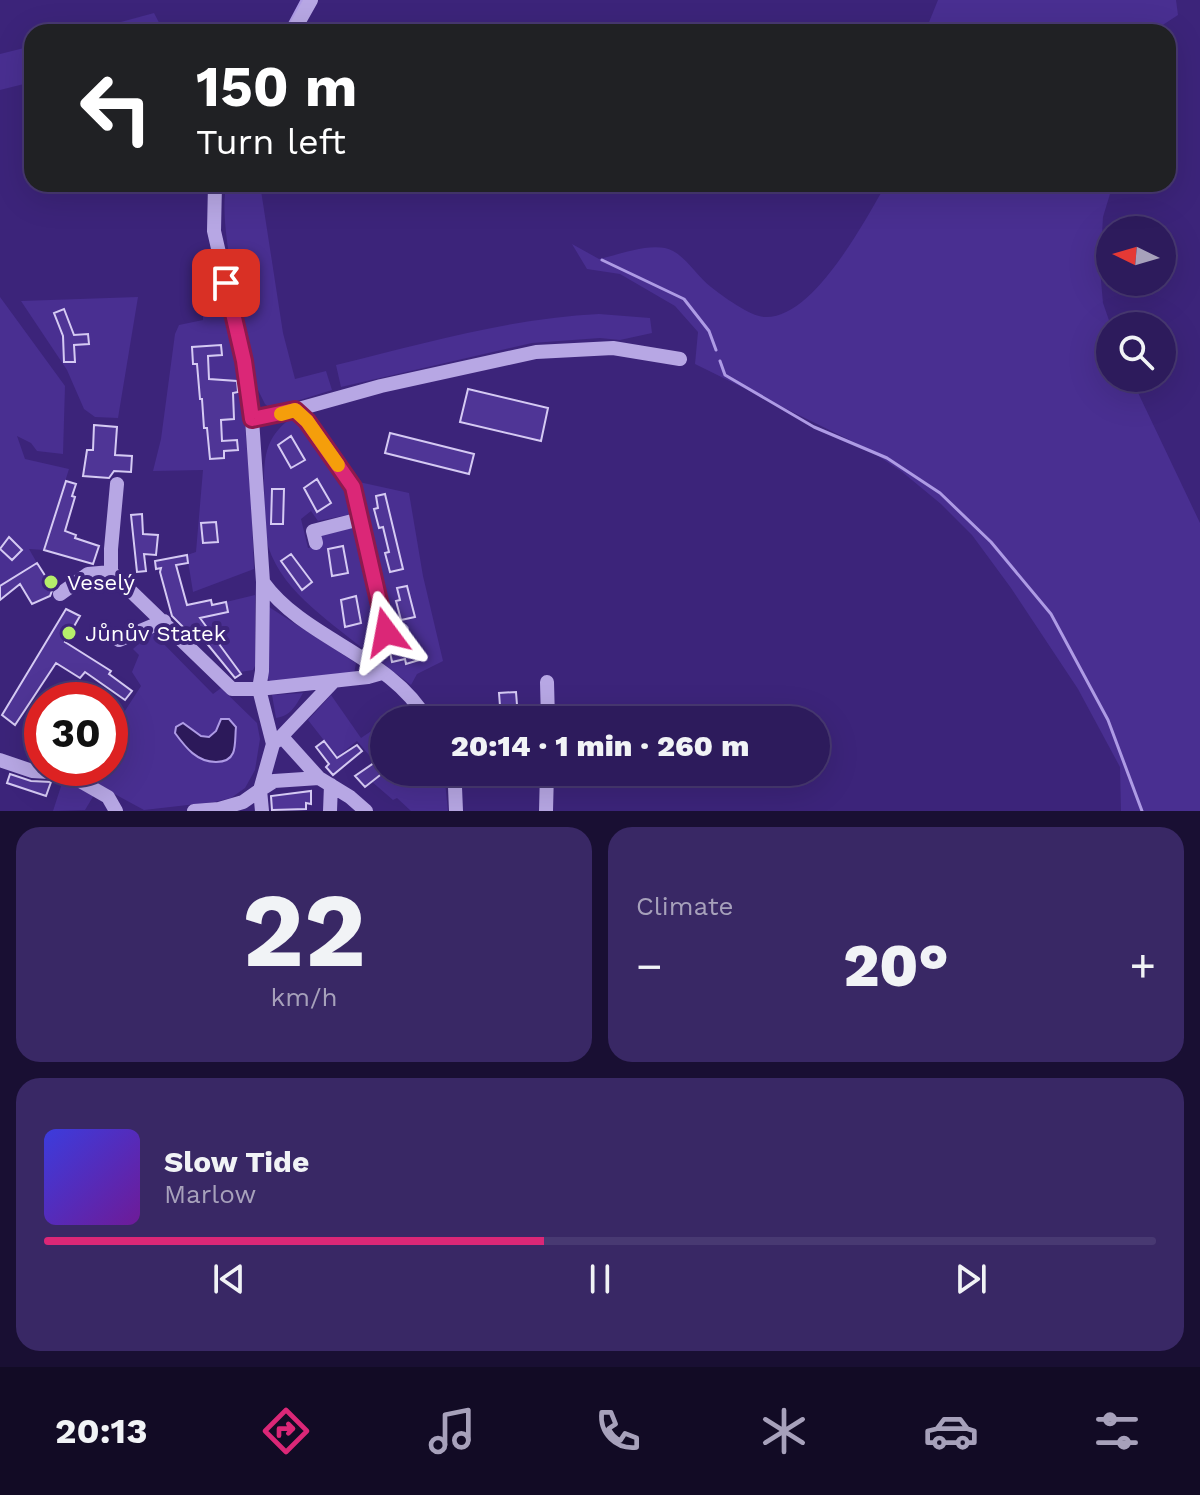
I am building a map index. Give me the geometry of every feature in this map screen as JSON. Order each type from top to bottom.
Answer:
[{"type":"street","points":[[298,24],[311,0]]},
{"type":"street","points":[[215,192],[214,231],[244,361],[252,419],[263,582],[259,689],[278,741],[366,811]]},
{"type":"street","points":[[252,419],[381,386],[536,352],[613,348],[680,359]]},
{"type":"street","points":[[295,410],[307,421],[353,487],[386,632]]},
{"type":"street","points":[[117,484],[111,572],[232,689],[334,681],[382,673]]},
{"type":"street","points":[[313,531],[360,519]]},
{"type":"street","points":[[60,594],[88,574],[111,572]]},
{"type":"street","points":[[263,582],[276,600],[363,658],[419,706]]},
{"type":"street","points":[[119,640],[164,621]]},
{"type":"street","points":[[368,653],[386,632],[402,630]]},
{"type":"street","points":[[262,811],[260,790],[278,741],[334,681]]},
{"type":"street","points":[[547,682],[548,706]]},
{"type":"street","points":[[0,760],[32,771],[66,773],[108,797],[116,811]]},
{"type":"street","points":[[194,811],[219,809],[243,802],[274,781],[325,781]]},
{"type":"street","points":[[325,781],[330,811]]},
{"type":"street","points":[[455,786],[456,811]]},
{"type":"street","points":[[546,811],[547,786]]},
{"type":"shaded area","points":[[938,0],[1176,0],[1178,15],[1164,24],[928,24]]},
{"type":"shaded area","points":[[154,13],[160,24],[113,24]]},
{"type":"shaded area","points":[[24,48],[24,84],[0,90],[0,54]]},
{"type":"shaded area","points":[[226,192],[261,192],[283,333],[295,379],[326,371],[332,390],[271,409],[265,404],[257,388],[240,314],[225,226]]},
{"type":"shaded area","points":[[881,192],[1111,192],[1103,216],[1096,216],[1096,296],[1102,296],[1106,312],[1096,312],[1096,392],[1138,392],[1200,523],[1200,811],[1121,811],[1120,767],[1078,689],[972,535],[941,504],[901,471],[866,448],[695,364],[698,332],[675,306],[620,274],[587,269],[572,244],[599,259],[640,249],[657,247],[672,250],[711,287],[744,309],[764,317],[782,314],[816,289],[860,228]]},
{"type":"shaded area","points":[[211,258],[240,381],[230,381],[230,393],[241,392],[243,402],[254,569],[193,592],[187,555],[196,552],[203,470],[153,471],[161,439],[175,334],[179,325],[203,320],[202,261]]},
{"type":"shaded area","points":[[0,297],[65,386],[63,454],[37,451],[31,443],[17,436],[25,459],[69,469],[56,510],[61,512],[54,518],[49,542],[46,542],[44,550],[29,549],[37,563],[0,586]]},
{"type":"shaded area","points":[[138,297],[118,418],[95,417],[84,409],[67,370],[21,301]]},
{"type":"shaded area","points":[[599,314],[650,318],[652,333],[620,340],[600,338],[532,343],[341,387],[336,365],[500,326]]},
{"type":"shaded area","points":[[291,418],[302,423],[347,493],[352,514],[318,521],[311,511],[301,519],[308,548],[321,546],[320,538],[323,535],[355,527],[378,624],[362,648],[292,587],[280,572],[266,538],[266,454],[272,439]]},
{"type":"shaded area","points":[[359,482],[409,493],[423,576],[443,661],[417,674],[411,685],[373,656],[387,639],[409,635],[407,623],[392,625]]},
{"type":"shaded area","points":[[255,595],[255,666],[253,670],[240,672],[213,633],[200,625],[198,608],[200,617],[227,612],[226,602]]},
{"type":"shaded area","points":[[266,595],[269,607],[356,663],[354,674],[273,683],[268,679]]},
{"type":"shaded area","points":[[152,632],[213,694],[221,688],[257,723],[260,739],[255,770],[245,788],[231,798],[214,802],[144,810],[100,786],[128,786],[128,706],[141,686],[132,672],[139,655],[133,649]]},
{"type":"shaded area","points":[[303,693],[289,712],[276,718],[272,695]]},
{"type":"shaded area","points":[[331,695],[361,738],[370,732],[370,756],[357,741],[337,757],[308,720]]},
{"type":"shaded area","points":[[221,719],[229,719],[236,727],[233,753],[224,761],[198,757],[175,733],[176,727],[183,723],[201,736],[209,737],[216,731]]},
{"type":"shaded area","points":[[61,786],[79,786],[94,795],[85,810],[53,811]]},
{"type":"shaded area","points":[[377,786],[445,786],[448,811],[411,811],[397,798],[393,800]]},
{"type":"building","points":[[64,309],[74,335],[88,334],[89,344],[74,345],[75,362],[64,362],[63,336],[54,313]]},
{"type":"building","points":[[221,345],[222,355],[208,356],[209,379],[237,381],[238,392],[233,393],[234,419],[221,420],[222,441],[237,440],[238,450],[224,451],[224,458],[210,459],[192,347]]},
{"type":"building","points":[[468,389],[548,408],[541,441],[460,422]]},
{"type":"building","points":[[94,425],[117,427],[115,455],[132,456],[131,472],[114,471],[109,478],[83,476],[87,450],[93,450]]},
{"type":"building","points":[[390,433],[474,454],[469,474],[385,453]]},
{"type":"building","points":[[291,436],[305,460],[291,468],[278,445]]},
{"type":"building","points":[[317,479],[331,503],[317,512],[304,488]]},
{"type":"building","points":[[66,481],[76,484],[65,531],[99,546],[93,564],[44,550]]},
{"type":"building","points":[[272,489],[284,489],[283,524],[271,524]]},
{"type":"building","points":[[385,494],[403,569],[390,572],[383,527],[379,528],[374,509],[378,508],[376,496]]},
{"type":"building","points":[[142,514],[143,534],[158,535],[156,555],[144,554],[146,571],[137,572],[131,515]]},
{"type":"building","points":[[216,522],[218,542],[203,543],[201,523]]},
{"type":"building","points":[[9,537],[22,550],[12,560],[0,549]]},
{"type":"building","points":[[343,546],[348,573],[332,576],[328,549]]},
{"type":"building","points":[[291,554],[312,582],[302,590],[281,561]]},
{"type":"building","points":[[187,555],[188,563],[176,565],[187,605],[211,600],[212,605],[226,602],[228,612],[200,618],[241,674],[235,678],[200,635],[195,639],[172,616],[161,568],[156,569],[155,561]]},
{"type":"building","points":[[37,563],[53,588],[50,596],[32,604],[20,584],[0,600],[0,586]]},
{"type":"building","points":[[407,586],[415,617],[401,620],[396,601],[400,600],[397,588]]},
{"type":"building","points":[[356,596],[361,623],[345,627],[341,600]]},
{"type":"building","points":[[66,609],[80,616],[65,642],[111,671],[109,674],[120,682],[99,682],[85,672],[80,678],[56,663],[43,682],[24,682],[24,711],[15,725],[2,715]]},
{"type":"building","points":[[415,642],[419,660],[406,664],[405,659],[392,662],[390,652],[402,649],[401,645]]},
{"type":"building","points":[[516,692],[517,706],[500,706],[499,693]]},
{"type":"building","points":[[324,741],[337,758],[357,745],[362,751],[333,775],[316,747]]},
{"type":"building","points":[[370,766],[370,783],[365,787],[355,776]]},
{"type":"building","points":[[10,774],[24,779],[24,786],[50,786],[46,796],[7,783]]},
{"type":"building","points":[[311,791],[311,804],[306,803],[306,809],[272,810],[271,796]]},
{"type":"waterway","points":[[289,24],[302,0]]},
{"type":"waterway","points":[[602,260],[684,299],[709,331],[716,350]]},
{"type":"waterway","points":[[720,361],[725,375],[814,427],[887,458],[940,493],[991,542],[1051,614],[1108,720],[1142,811]]},
{"type":"slow traffic","points":[[281,414],[295,410],[307,421],[338,465]]},
{"type":"place","name":"Veselý","points":[[51,582]]},
{"type":"place","name":"Jůnův Statek","points":[[69,633]]},
{"type":"route","points":[[226,283],[244,361],[252,419],[295,410],[307,421],[353,487],[386,632]]}]
